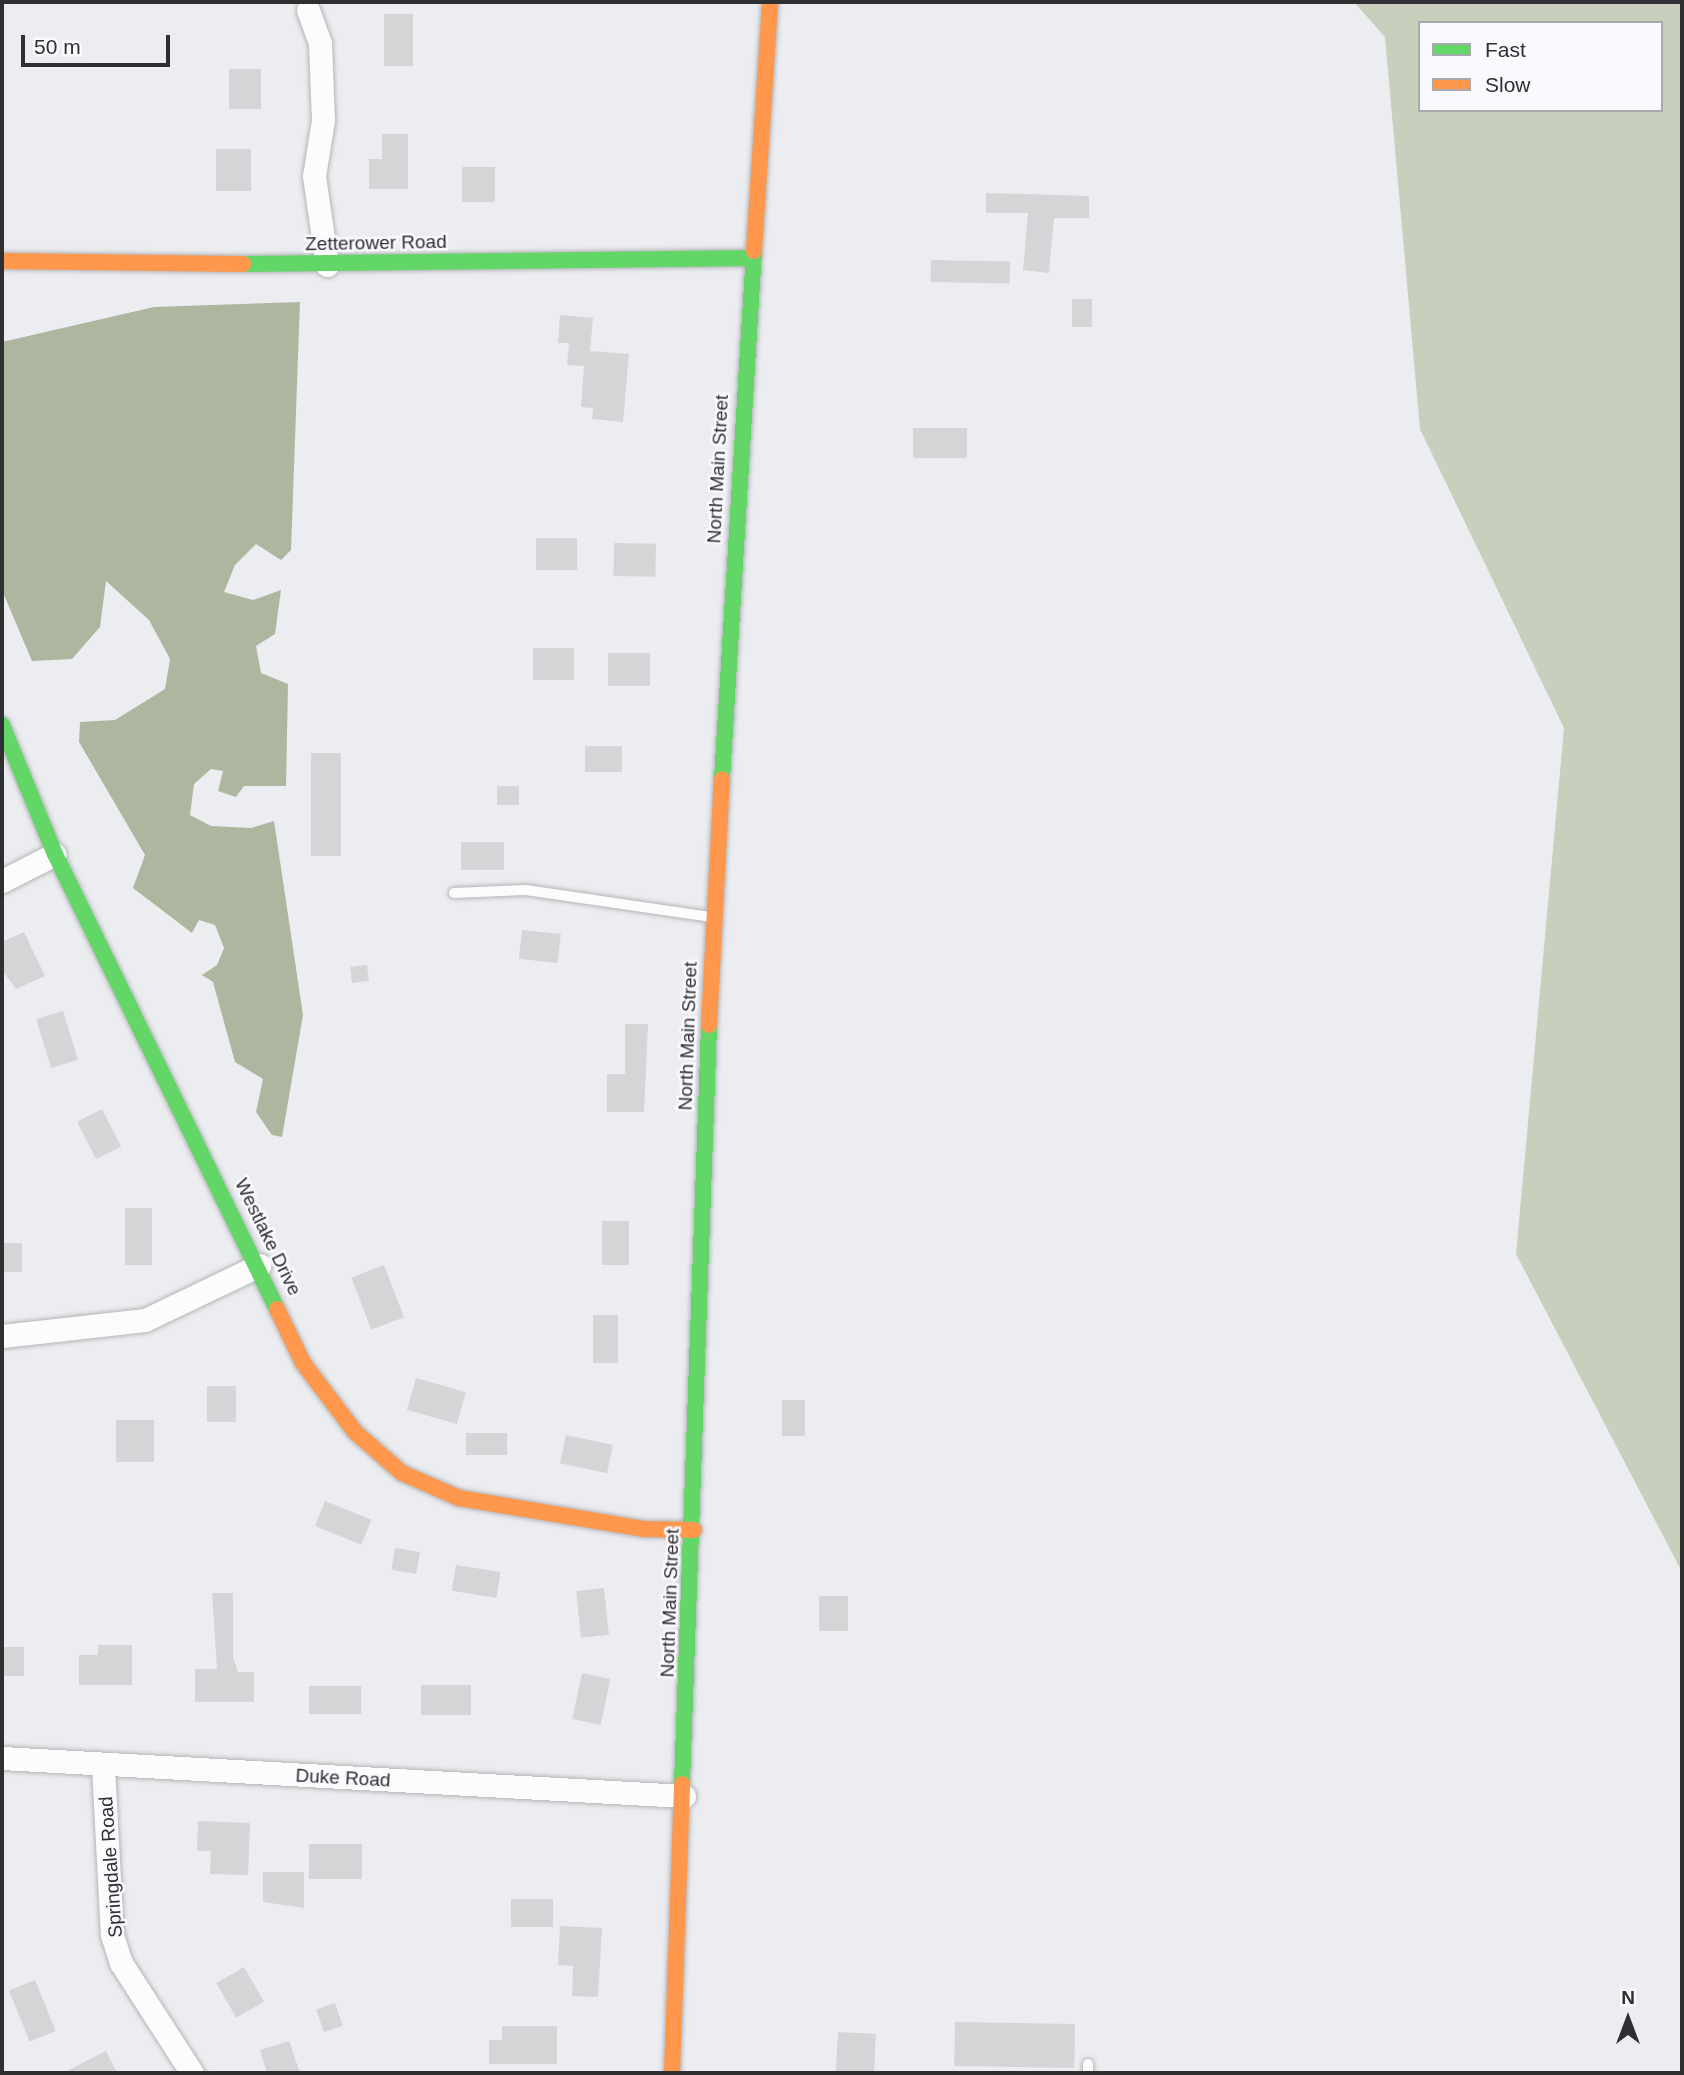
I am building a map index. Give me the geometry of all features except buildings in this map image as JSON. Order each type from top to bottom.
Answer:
[{"type":"street","name":"North Main Street","points":[[672,2073],[694,1530],[713,918],[770,2]]},
{"type":"street","points":[[308,10],[320,43],[323,120],[314,176],[327,265]]},
{"type":"street","name":"Zetterower Road","points":[[2,261],[327,265],[752,258]]},
{"type":"street","name":"Westlake Drive","points":[[2,725],[55,854],[260,1265],[317,1387],[402,1473],[459,1498],[644,1529],[694,1530]]},
{"type":"street","points":[[2,881],[55,854]]},
{"type":"street","points":[[2,1336],[145,1321],[260,1265]]},
{"type":"street","name":"Duke Road","points":[[2,1758],[103,1766],[684,1796]]},
{"type":"street","name":"Springdale Road","points":[[103,1766],[112,1935],[121,1963],[192,2073]]},
{"type":"lane","points":[[454,893],[526,890],[713,918]]},
{"type":"shaded area","points":[[1354,2],[1682,2],[1682,1572],[1516,1254],[1564,728],[1420,429],[1385,37]]},
{"type":"shaded area","points":[[300,302],[291,550],[281,560],[256,544],[235,565],[224,592],[253,600],[281,590],[275,634],[256,646],[261,673],[288,684],[286,786],[244,786],[236,797],[218,791],[223,771],[211,769],[194,784],[190,815],[211,826],[251,828],[274,821],[303,1015],[282,1137],[272,1135],[256,1112],[263,1079],[235,1062],[213,982],[202,975],[217,965],[224,948],[215,925],[199,920],[192,933],[133,888],[145,855],[79,742],[80,722],[115,720],[165,689],[170,659],[149,620],[106,581],[100,627],[72,659],[32,661],[4,595],[2,342],[154,307]]},
{"type":"traffic: fast","points":[[722,779],[754,251]]},
{"type":"traffic: fast","points":[[243,264],[752,258]]},
{"type":"traffic: fast","points":[[2,725],[55,854],[277,1309]]},
{"type":"traffic: fast","points":[[682,1784],[709,1025]]},
{"type":"traffic: slow","points":[[754,251],[770,2]]},
{"type":"traffic: slow","points":[[2,261],[243,264]]},
{"type":"traffic: slow","points":[[709,1025],[722,779]]},
{"type":"traffic: slow","points":[[277,1309],[303,1363],[355,1432],[402,1473],[459,1498],[644,1529],[694,1530]]},
{"type":"traffic: slow","points":[[672,2073],[682,1784]]}]
